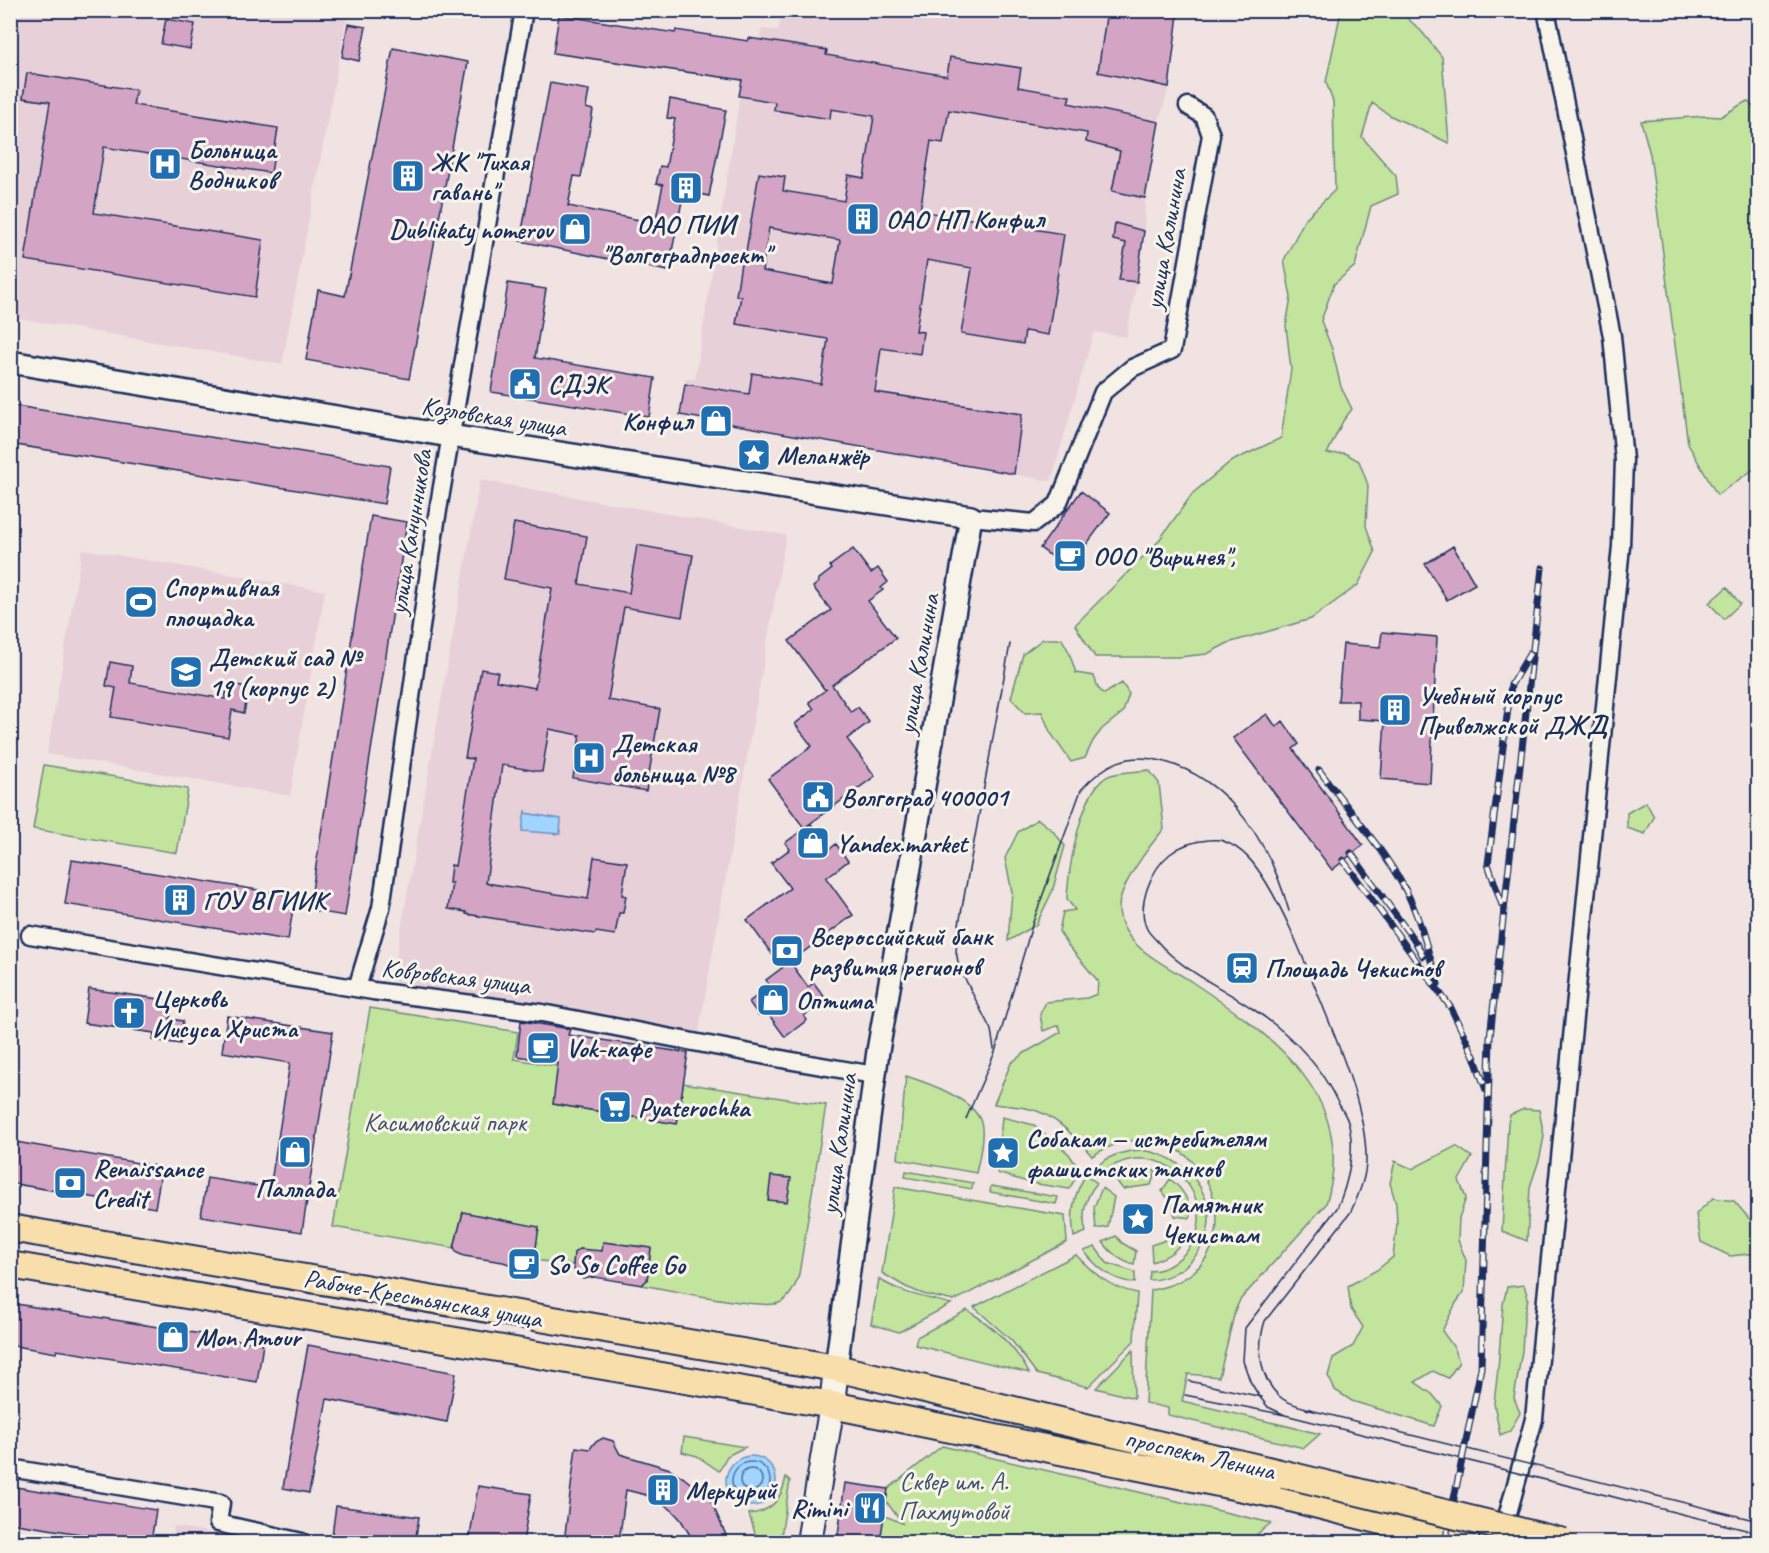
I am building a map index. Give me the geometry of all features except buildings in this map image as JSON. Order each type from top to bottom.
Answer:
[{"type":"main road","name":"Рабоче-Крестьянская улица","points":[[10,1228],[836,1368]]},
{"type":"main road","name":"Рабоче-Крестьянская улица","points":[[10,1265],[832,1405]]},
{"type":"main road","points":[[809,1542],[836,1368]]},
{"type":"main road","name":"проспект Ленина","points":[[836,1368],[1281,1484],[1466,1542]]},
{"type":"main road","name":"проспект Ленина","points":[[832,1405],[1281,1484],[1564,1542]]},
{"type":"street","name":"улица Канунникова","points":[[357,988],[381,908],[436,522],[524,10]]},
{"type":"street","points":[[1500,1542],[1534,1419],[1621,546],[1623,492],[1623,460],[1612,336],[1546,10]]},
{"type":"street","name":"улица Калинина","points":[[836,1368],[874,1075],[971,517],[1034,523],[1058,504],[1102,392],[1131,368],[1172,350],[1211,135],[1204,116],[1188,106]]},
{"type":"street","name":"Козловская улица","points":[[10,362],[450,436],[971,517]]},
{"type":"street","name":"Ковровская улица","points":[[30,935],[357,988],[542,1013],[874,1075]]},
{"type":"street","points":[[10,1468],[221,1503],[218,1523],[302,1542]]},
{"type":"shaded area","points":[[1162,10],[1178,13],[1169,87],[1159,122],[1145,198],[1144,231],[1126,337],[1094,332],[1051,481],[680,415],[686,379],[695,379],[749,38],[759,39],[762,29],[778,31],[782,11]]},
{"type":"shaded area","name":"Больница Водников","points":[[10,11],[348,11],[282,364],[11,317]]},
{"type":"shaded area","name":"Детская больница №8","points":[[480,480],[786,535],[698,1036],[392,981]]},
{"type":"shaded area","name":"Детский сад № 19 (корпус 2)","points":[[82,549],[325,591],[290,796],[47,754]]},
{"type":"shaded area","points":[[174,1526],[262,1542],[171,1542]]},
{"type":"green space","points":[[1341,11],[1400,11],[1422,32],[1442,57],[1449,143],[1391,116],[1372,103],[1362,137],[1396,176],[1398,194],[1371,206],[1355,266],[1334,284],[1321,321],[1332,349],[1341,387],[1352,409],[1343,421],[1327,454],[1345,453],[1359,461],[1368,485],[1366,526],[1375,552],[1358,585],[1311,619],[1228,643],[1207,654],[1179,657],[1095,657],[1075,625],[1157,543],[1193,493],[1230,462],[1281,438],[1291,369],[1286,326],[1291,297],[1284,260],[1305,219],[1335,190],[1333,102],[1326,82]]},
{"type":"green space","points":[[1747,101],[1758,111],[1758,466],[1717,495],[1688,444],[1650,154],[1641,121],[1720,117]]},
{"type":"green space","points":[[1727,587],[1740,604],[1724,619],[1709,603]]},
{"type":"green space","points":[[1043,639],[1062,639],[1076,673],[1094,676],[1098,688],[1104,694],[1122,683],[1129,694],[1123,712],[1102,729],[1085,758],[1071,762],[1050,732],[1042,712],[1025,713],[1011,698],[1023,654]]},
{"type":"green space","points":[[44,765],[188,789],[177,853],[33,829]]},
{"type":"green space","points":[[1149,770],[1159,783],[1164,829],[1144,855],[1124,888],[1119,907],[1121,921],[1127,933],[1145,952],[1222,1002],[1251,1024],[1278,1047],[1301,1072],[1319,1100],[1331,1131],[1333,1166],[1326,1204],[1240,1300],[1235,1311],[1219,1377],[1188,1374],[1182,1401],[1320,1434],[1304,1448],[1168,1415],[1168,1408],[1145,1403],[1151,1290],[1189,1275],[1211,1250],[1217,1219],[1210,1188],[1193,1162],[1166,1144],[1132,1141],[1092,1156],[1067,1130],[1045,1114],[1027,1108],[994,1104],[1011,1063],[1061,1032],[1059,1025],[1043,1031],[1040,1014],[1046,1002],[1087,998],[1097,994],[1098,981],[1059,931],[1063,912],[1075,910],[1067,899],[1073,850],[1084,811],[1101,782],[1111,775]]},
{"type":"green space","points":[[1646,802],[1654,817],[1645,834],[1627,828],[1627,813]]},
{"type":"green space","points":[[1038,819],[1052,830],[1065,846],[1052,892],[1036,925],[1008,941],[1012,892],[1005,858],[1018,832]]},
{"type":"green space","name":"Касимовский парк","points":[[370,1008],[518,1032],[514,1059],[563,1067],[553,1104],[677,1124],[683,1083],[826,1105],[799,1274],[792,1291],[779,1303],[753,1304],[642,1285],[647,1280],[651,1248],[603,1242],[601,1257],[589,1250],[579,1249],[574,1253],[573,1265],[534,1260],[463,1212],[454,1248],[333,1227]]},
{"type":"green space","points":[[906,1076],[948,1093],[976,1113],[981,1122],[982,1134],[976,1173],[898,1159]]},
{"type":"green space","points":[[1524,1109],[1539,1110],[1544,1136],[1530,1187],[1527,1241],[1502,1231],[1508,1123],[1510,1115]]},
{"type":"green space","points":[[1002,1117],[1034,1125],[1069,1154],[1080,1171],[1069,1189],[1031,1183],[997,1173]]},
{"type":"green space","points":[[1456,1146],[1472,1157],[1459,1180],[1466,1198],[1459,1218],[1458,1240],[1466,1260],[1464,1292],[1442,1331],[1455,1349],[1459,1362],[1448,1378],[1433,1371],[1415,1382],[1432,1394],[1442,1406],[1434,1426],[1352,1401],[1335,1390],[1328,1376],[1333,1358],[1353,1346],[1363,1327],[1351,1309],[1348,1286],[1377,1270],[1393,1257],[1397,1224],[1396,1204],[1390,1183],[1395,1161],[1412,1169]]},
{"type":"green space","points":[[1140,1150],[1162,1155],[1180,1165],[1194,1179],[1204,1195],[1209,1214],[1207,1233],[1199,1251],[1179,1271],[1153,1280],[1149,1280],[1150,1271],[1171,1265],[1194,1241],[1199,1225],[1198,1208],[1183,1178],[1169,1167],[1153,1160],[1134,1159],[1104,1170],[1099,1164],[1118,1154]]},
{"type":"green space","points":[[1125,1170],[1156,1171],[1151,1185],[1123,1189],[1113,1177]]},
{"type":"green space","points":[[906,1171],[973,1183],[972,1189],[905,1177]]},
{"type":"green space","points":[[1086,1175],[1097,1183],[1085,1206],[1086,1232],[1074,1237],[1072,1220],[1074,1204],[1078,1189]]},
{"type":"green space","points":[[1170,1179],[1185,1196],[1190,1218],[1175,1216],[1172,1204],[1162,1191]]},
{"type":"green space","points":[[991,1186],[1058,1197],[1056,1204],[990,1192]]},
{"type":"green space","points":[[895,1187],[1065,1216],[1067,1242],[954,1301],[923,1294],[882,1273]]},
{"type":"green space","points":[[1102,1188],[1114,1197],[1108,1227],[1096,1229],[1094,1207]]},
{"type":"green space","points":[[1713,1198],[1734,1201],[1754,1224],[1758,1221],[1758,1253],[1730,1256],[1701,1242],[1696,1214]]},
{"type":"green space","points":[[1173,1230],[1187,1232],[1173,1252],[1152,1262],[1151,1245],[1163,1241]]},
{"type":"green space","points":[[1116,1236],[1122,1243],[1136,1251],[1134,1265],[1117,1256],[1103,1242]]},
{"type":"green space","points":[[1095,1247],[1107,1263],[1135,1272],[1135,1283],[1112,1276],[1100,1268],[1084,1251]]},
{"type":"green space","points":[[1076,1255],[1103,1279],[1119,1288],[1137,1293],[1134,1341],[1088,1387],[1037,1374],[1012,1341],[974,1307]]},
{"type":"green space","points":[[879,1279],[905,1292],[951,1304],[899,1332],[871,1324]]},
{"type":"green space","points":[[1524,1285],[1528,1298],[1514,1398],[1520,1413],[1510,1431],[1500,1435],[1494,1403],[1503,1304],[1507,1287]]},
{"type":"green space","points":[[967,1310],[1002,1337],[1017,1354],[1029,1373],[915,1345],[917,1337]]},
{"type":"green space","points":[[1133,1350],[1134,1398],[1096,1388]]},
{"type":"green space","points":[[684,1437],[745,1447],[727,1456],[719,1471],[697,1456],[682,1452]]},
{"type":"green space","name":"Сквер им. А. Пахмутовой","points":[[942,1446],[1271,1523],[1255,1536],[1263,1542],[917,1542],[913,1537],[915,1542],[880,1542],[883,1515],[902,1523],[886,1501],[887,1490]]},
{"type":"green space","points":[[786,1477],[790,1481],[780,1542],[755,1542],[755,1533],[749,1514],[757,1513],[775,1503]]},
{"type":"green space","points":[[1313,1534],[1347,1542],[1293,1542]]},
{"type":"water","points":[[525,810],[525,813],[561,819],[560,834],[522,831]]},
{"type":"water","name":"Меркурий","points":[[751,1456],[765,1460],[772,1467],[776,1481],[772,1495],[765,1502],[751,1506],[737,1502],[730,1495],[726,1481],[730,1467],[737,1460]]},
{"type":"tram line","points":[[994,1049],[991,1030],[959,967],[956,951],[1010,644]]},
{"type":"tram line","points":[[966,1119],[995,1052],[1033,922],[1081,790],[1098,773],[1117,762],[1138,758],[1162,761],[1187,770],[1208,783],[1228,799],[1245,818],[1259,840],[1271,863],[1289,911]]},
{"type":"tram line","points":[[1285,1415],[1268,1407],[1250,1381],[1243,1361],[1245,1328],[1337,1208],[1350,1166],[1350,1132],[1346,1117],[1329,1086],[1300,1048],[1264,1016],[1200,977],[1177,960],[1147,929],[1143,910],[1151,878],[1163,861],[1174,851],[1199,841],[1220,840],[1237,848],[1253,863],[1266,882],[1303,957],[1344,1061],[1362,1122],[1366,1168],[1353,1207],[1265,1321],[1262,1331],[1261,1360],[1272,1388],[1286,1401],[1313,1410]]},
{"type":"tram line","points":[[1189,1381],[1262,1397]]},
{"type":"tram line","points":[[1185,1395],[1285,1415],[1758,1533]]},
{"type":"tram line","points":[[1306,1409],[1758,1521]]},
{"type":"railway","points":[[1445,1542],[1481,1368],[1490,1037],[1542,568]]},
{"type":"railway","points":[[1502,905],[1488,864],[1511,685],[1530,653]]},
{"type":"railway","points":[[1319,770],[1375,843],[1405,889],[1420,924],[1438,984]]},
{"type":"railway","points":[[1351,853],[1423,956]]},
{"type":"railway","points":[[1343,860],[1451,1008],[1474,1056],[1486,1090]]},
{"type":"place","name":"Больница Водников","points":[[165,164]]},
{"type":"place","name":"ЖК \"Тихая гавань\"","points":[[408,176]]},
{"type":"place","name":"ОАО ПИИ \"Волгоградпроект\"","points":[[686,188]]},
{"type":"place","name":"ОАО НП Конфил","points":[[863,219]]},
{"type":"place","name":"Dublikaty nomerov","points":[[575,229]]},
{"type":"place","name":"СДЭК","points":[[525,384]]},
{"type":"place","name":"Конфил","points":[[716,421]]},
{"type":"place","name":"Меланжёр","points":[[754,455]]},
{"type":"place","name":"ООО \"Виринея\",","points":[[1070,556]]},
{"type":"place","name":"Спортивная площадка","points":[[141,602]]},
{"type":"place","name":"Детский сад № 19 (корпус 2)","points":[[186,672]]},
{"type":"place","name":"Учебный корпус Приволжской ДЖД","points":[[1395,710]]},
{"type":"place","name":"Детская больница №8","points":[[589,758]]},
{"type":"place","name":"Волгоград 400001","points":[[818,797]]},
{"type":"place","name":"Yandex.market","points":[[813,843]]},
{"type":"place","name":"ГОУ ВГИИК","points":[[180,900]]},
{"type":"place","name":"Всероссийский банк развития регионов","points":[[787,951]]},
{"type":"place","name":"Площадь Чекистов","points":[[1242,968]]},
{"type":"place","name":"Оптима","points":[[773,1000]]},
{"type":"place","name":"Церковь Иисуса Христа","points":[[129,1013]]},
{"type":"place","name":"Vok-кафе","points":[[543,1048]]},
{"type":"place","name":"Pyaterochka","points":[[615,1107]]},
{"type":"place","name":"Паллада","points":[[295,1152]]},
{"type":"place","name":"Собакам — истребителям фашистских танков","points":[[1003,1153]]},
{"type":"place","name":"Renaissance Credit","points":[[70,1183]]},
{"type":"place","name":"Памятник Чекистам","points":[[1138,1219]]},
{"type":"place","name":"So So Coffee Go","points":[[524,1264]]},
{"type":"place","name":"Mon Amour","points":[[173,1337]]},
{"type":"place","name":"Меркурий","points":[[663,1490]]},
{"type":"place","name":"Rimini","points":[[870,1508]]}]
